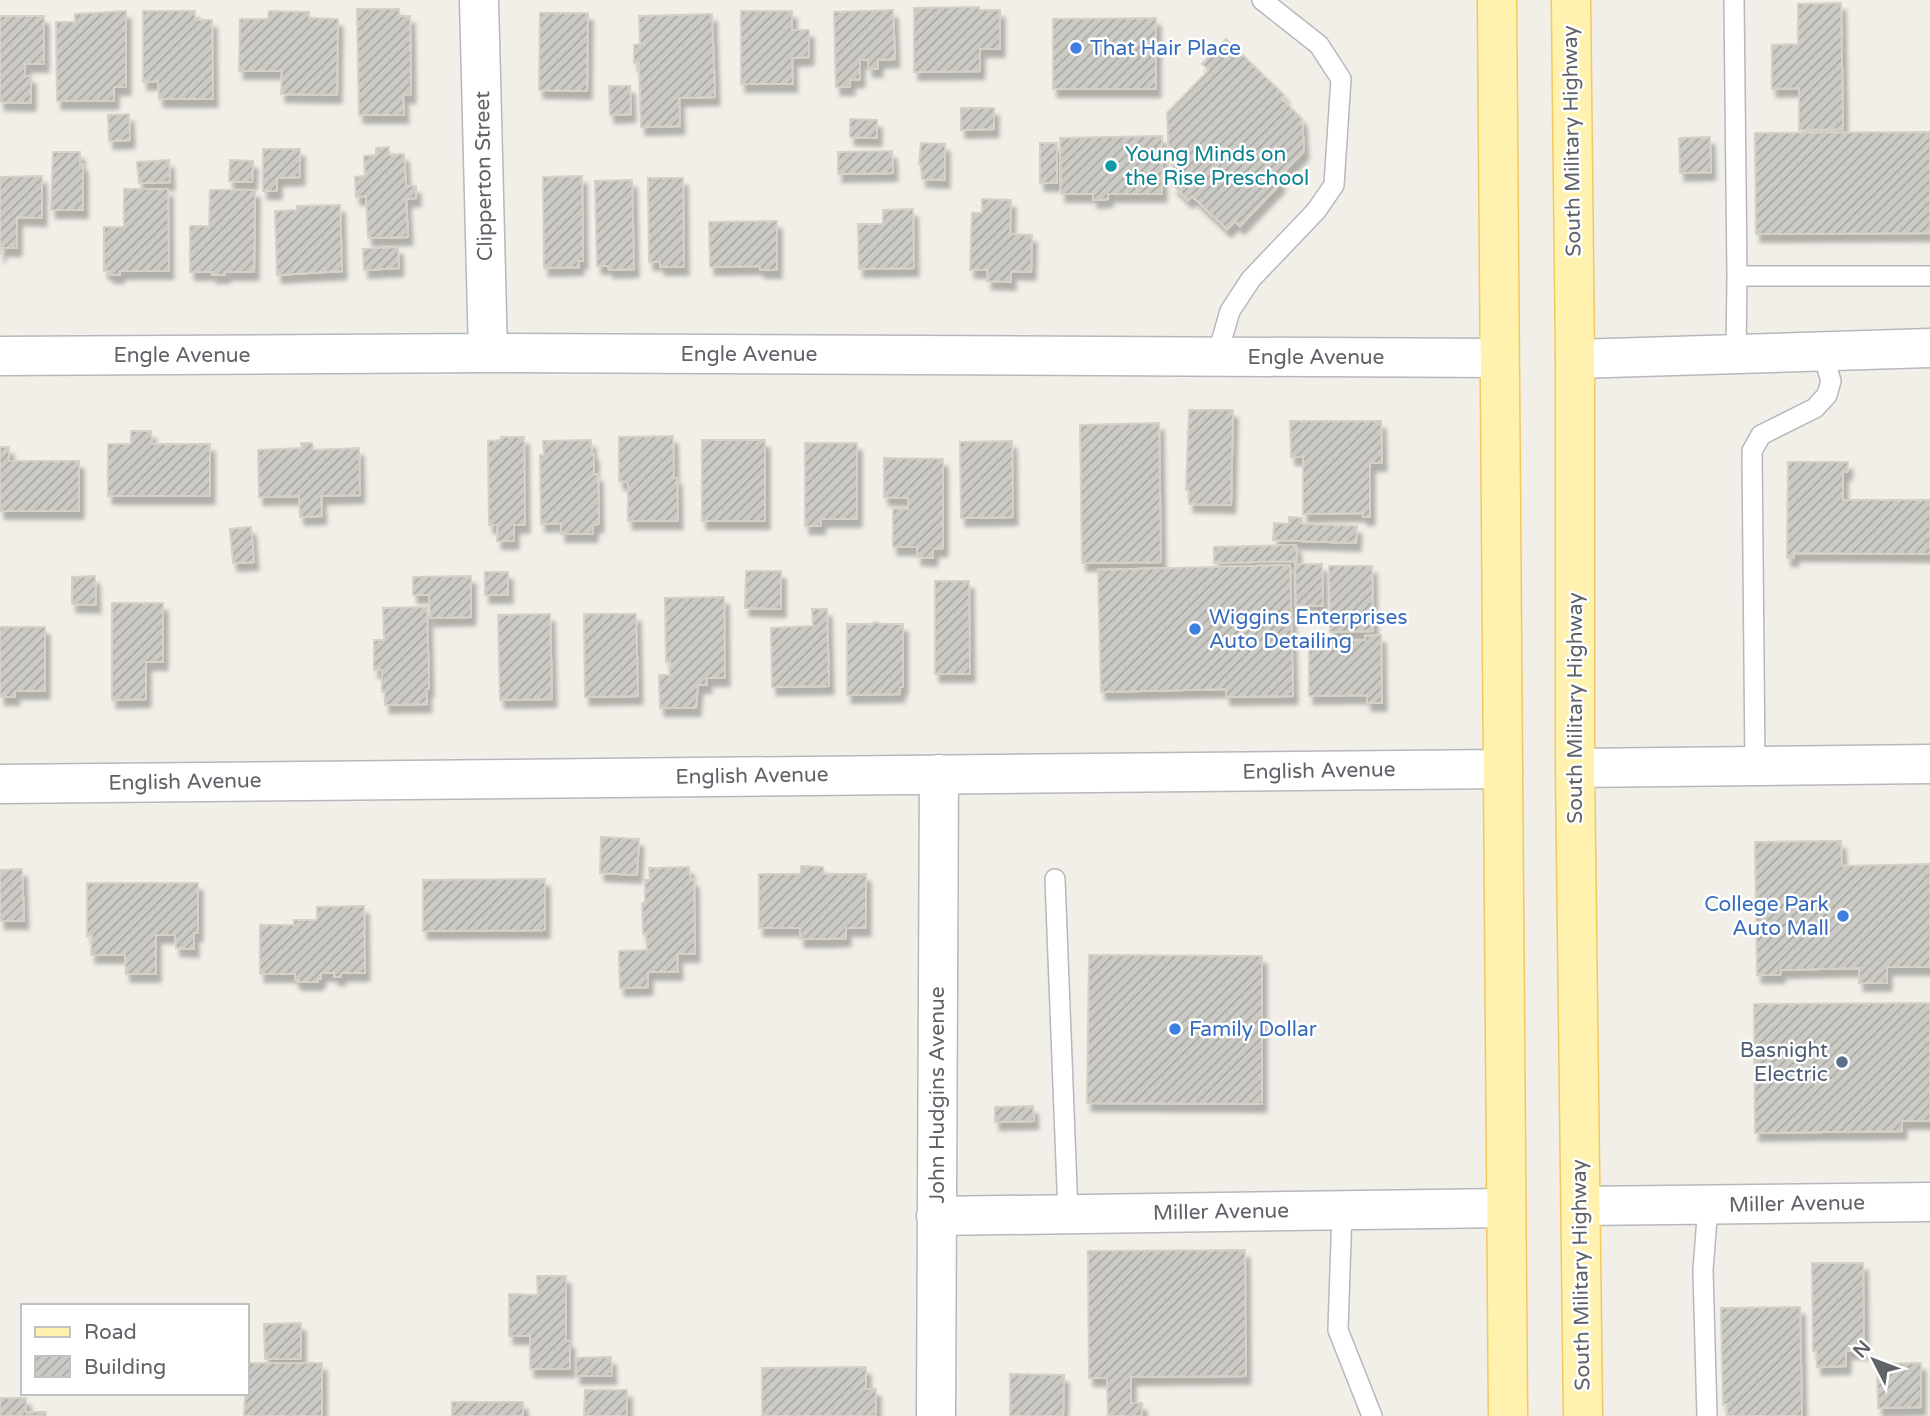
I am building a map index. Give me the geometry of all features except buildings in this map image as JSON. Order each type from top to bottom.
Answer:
[{"type":"main road","points":[[1497,0],[1508,1416]]},
{"type":"main road","name":"South Military Highway","points":[[1571,0],[1575,359],[1575,768],[1583,1416]]},
{"type":"street","name":"Clipperton Street","points":[[479,0],[488,353]]},
{"type":"street","points":[[1575,359],[1930,348]]},
{"type":"street","name":"Engle Avenue","points":[[0,356],[488,353],[1499,358]]},
{"type":"street","points":[[1575,768],[1930,764]]},
{"type":"street","name":"English Avenue","points":[[0,783],[1503,769]]},
{"type":"street","name":"John Hudgins Avenue","points":[[936,1416],[939,774]]},
{"type":"street","name":"Miller Avenue","points":[[1581,1206],[1930,1202]]},
{"type":"street","name":"Miller Avenue","points":[[936,1216],[1506,1209]]},
{"type":"lane","points":[[1217,356],[1230,311],[1251,278],[1316,211],[1334,185],[1341,79],[1319,45],[1262,0]]},
{"type":"lane","points":[[1734,0],[1736,354]]},
{"type":"lane","points":[[1737,276],[1930,276]]},
{"type":"lane","points":[[1755,766],[1752,451],[1761,435],[1815,408],[1827,395],[1831,381],[1822,352]]},
{"type":"lane","points":[[1055,879],[1068,1214]]},
{"type":"lane","points":[[1707,1416],[1703,1270],[1709,1205]]},
{"type":"lane","points":[[1342,1211],[1338,1329],[1372,1416]]},
{"type":"place","name":"That Hair Place","points":[[1076,48]]},
{"type":"place","name":"Young Minds on the Rise Preschool","points":[[1111,166]]},
{"type":"place","name":"Wiggins Enterprises Auto Detailing","points":[[1195,629]]},
{"type":"place","name":"College Park Auto Mall","points":[[1843,916]]},
{"type":"place","name":"Family Dollar","points":[[1175,1029]]},
{"type":"place","name":"Basnight Electric","points":[[1842,1062]]}]
